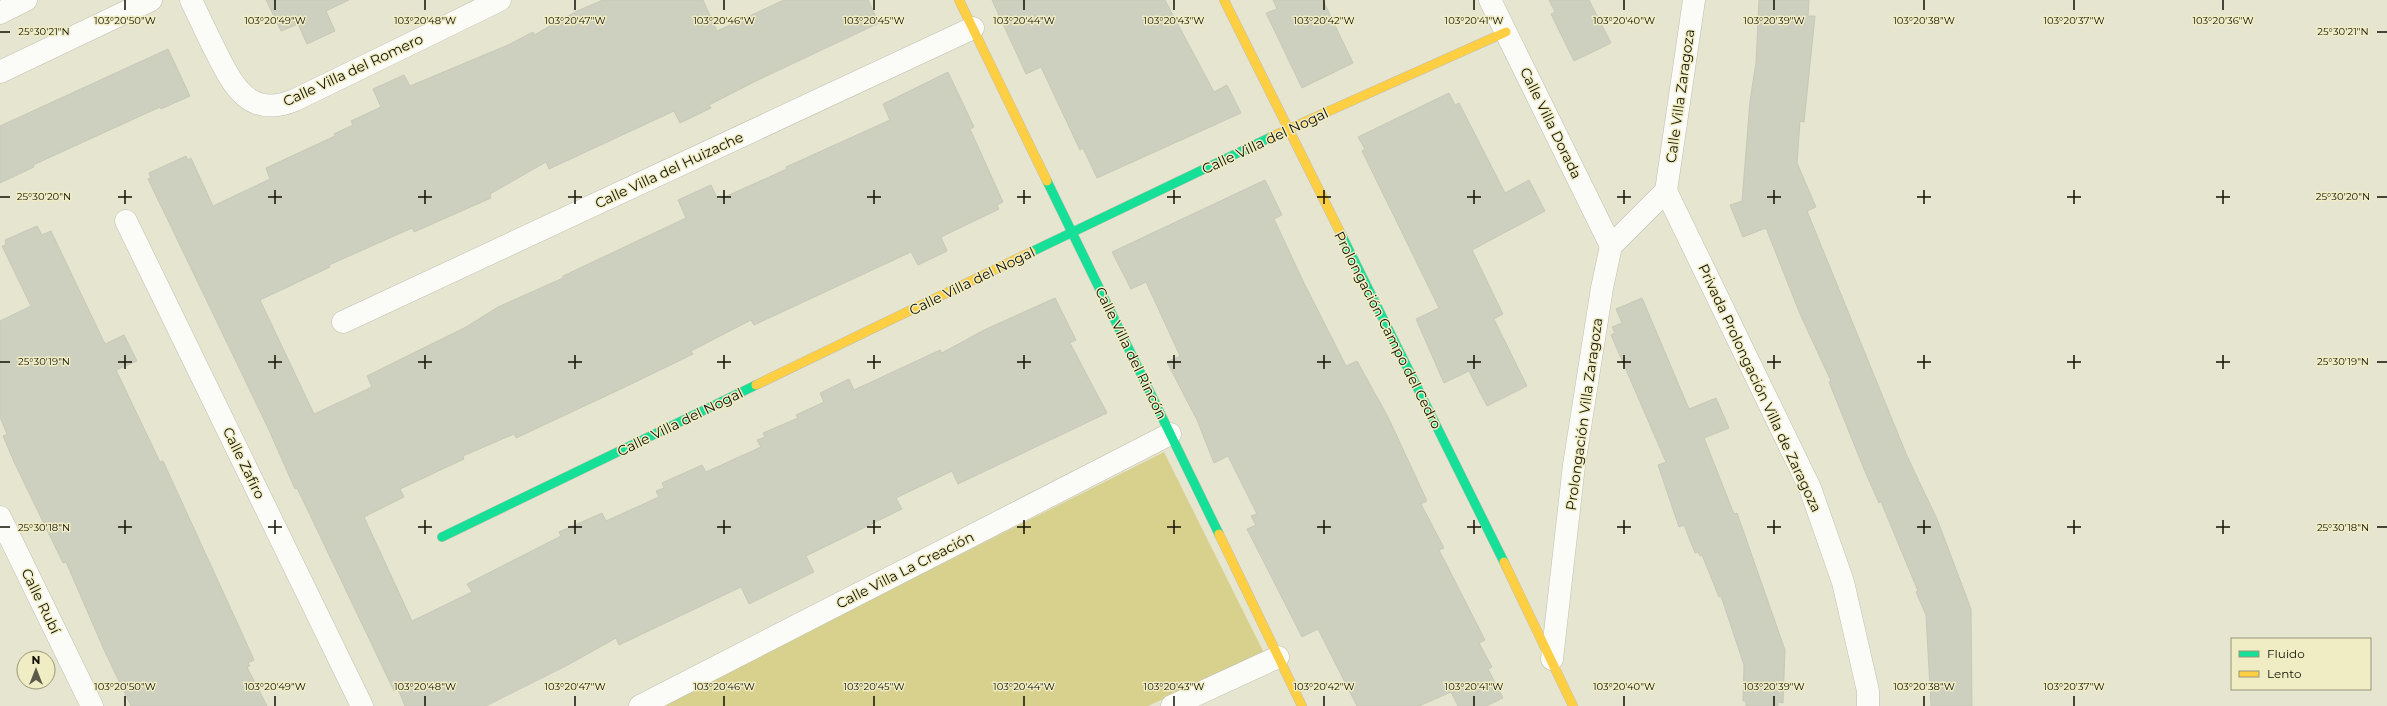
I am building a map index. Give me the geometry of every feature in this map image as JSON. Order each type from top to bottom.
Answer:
[{"type":"street","points":[[0,13],[26,0]]},
{"type":"street","points":[[0,72],[151,0]]},
{"type":"street","name":"Calle Villa del Romero","points":[[191,0],[230,81],[241,94],[253,102],[268,106],[284,104],[500,0]]},
{"type":"street","name":"Calle Villa del Rincón","points":[[959,0],[1302,706]]},
{"type":"street","name":"Prolongación Campo del Cedro","points":[[1224,0],[1552,659],[1573,706]]},
{"type":"street","name":"Calle Villa Dorada","points":[[1490,0],[1611,246]]},
{"type":"street","name":"Calle Villa Zaragoza","points":[[1666,191],[1694,0]]},
{"type":"street","name":"Calle Villa del Huizache","points":[[343,322],[973,28]]},
{"type":"street","name":"Calle Villa del Nogal","points":[[442,537],[1287,129],[1506,32]]},
{"type":"street","points":[[1611,246],[1666,191]]},
{"type":"street","name":"Privada Prolongación Villa de Zaragoza","points":[[1666,191],[1810,488],[1843,582],[1868,691],[1868,706]]},
{"type":"street","name":"Calle Zafiro","points":[[126,221],[362,706]]},
{"type":"street","name":"Prolongación Villa Zaragoza","points":[[1552,659],[1574,465],[1602,288],[1611,246]]},
{"type":"street","name":"Calle Villa La Creación","points":[[640,706],[1170,434]]},
{"type":"street","name":"Calle Rubí","points":[[0,517],[92,706]]},
{"type":"street","points":[[1172,706],[1278,657]]},
{"type":"shaded area","points":[[1164,452],[1264,653],[1148,706],[660,706]]},
{"type":"building","points":[[266,0],[349,0],[326,11],[335,31],[307,44],[298,24],[281,31]]},
{"type":"building","points":[[603,0],[703,0],[717,31],[784,0],[868,0],[879,23],[758,80],[709,105],[711,108],[680,123],[674,111],[549,169],[546,162],[490,194],[491,198],[414,232],[412,228],[329,265],[330,267],[260,300],[314,414],[372,387],[367,376],[466,327],[498,307],[563,278],[563,276],[686,218],[678,200],[711,185],[718,200],[787,169],[786,167],[890,120],[883,104],[948,72],[974,127],[970,129],[1003,202],[997,205],[999,209],[941,237],[947,251],[918,265],[911,252],[754,325],[751,320],[691,351],[693,354],[625,387],[516,438],[514,434],[463,456],[464,459],[400,489],[404,497],[364,517],[412,621],[472,592],[467,584],[561,536],[559,532],[602,513],[606,521],[659,497],[656,491],[664,488],[662,483],[702,465],[706,472],[761,447],[757,440],[765,437],[763,433],[798,418],[796,415],[824,402],[820,393],[849,379],[854,390],[940,350],[942,353],[984,330],[1055,298],[1076,340],[1070,343],[1107,413],[958,484],[952,471],[896,498],[902,509],[806,556],[814,572],[749,604],[741,587],[619,645],[616,638],[566,666],[486,706],[405,706],[398,689],[394,691],[297,488],[295,489],[269,430],[148,179],[151,178],[149,173],[186,156],[188,160],[191,158],[213,206],[270,179],[266,168],[335,136],[334,134],[353,125],[351,121],[381,107],[373,89],[404,75],[410,86],[508,45],[533,32],[534,35],[577,11]]},
{"type":"building","points":[[992,0],[1165,0],[1214,92],[1227,85],[1241,113],[1097,178],[1083,148],[1080,150],[1041,67],[1026,74]]},
{"type":"building","points":[[1273,0],[1323,0],[1353,63],[1302,88],[1266,13],[1277,9]]},
{"type":"building","points":[[1549,0],[1589,0],[1611,43],[1574,61],[1551,14],[1555,12]]},
{"type":"building","points":[[1759,0],[1809,0],[1808,16],[1815,16],[1804,122],[1800,121],[1797,163],[1816,207],[1807,211],[1907,456],[1937,519],[1971,609],[1972,706],[1931,706],[1926,615],[1916,592],[1918,591],[1881,502],[1879,503],[1864,469],[1829,382],[1831,381],[1800,314],[1766,228],[1743,237],[1730,205],[1742,201],[1750,101],[1756,63]]},
{"type":"building","points":[[168,49],[190,96],[161,109],[160,107],[33,165],[34,167],[0,183],[0,126]]},
{"type":"building","points":[[1449,93],[1455,105],[1459,103],[1505,193],[1529,180],[1545,211],[1472,250],[1503,314],[1494,319],[1527,386],[1487,406],[1469,371],[1444,383],[1416,319],[1439,308],[1362,151],[1365,149],[1358,137]]},
{"type":"building","points":[[1265,180],[1282,215],[1274,219],[1303,281],[1346,366],[1357,361],[1388,417],[1427,501],[1421,504],[1444,548],[1439,550],[1485,640],[1479,643],[1492,667],[1488,669],[1503,698],[1486,706],[1458,706],[1451,692],[1419,706],[1357,706],[1318,629],[1302,637],[1247,529],[1256,525],[1251,516],[1257,514],[1228,456],[1214,463],[1197,420],[1167,362],[1180,356],[1146,282],[1131,289],[1112,252]]},
{"type":"building","points":[[37,226],[42,235],[51,231],[105,344],[124,335],[137,361],[116,370],[160,462],[163,461],[241,631],[254,660],[248,663],[250,666],[247,667],[267,706],[131,706],[105,652],[66,562],[63,563],[3,436],[7,434],[0,417],[0,321],[31,306],[2,246],[6,245],[5,240]]},
{"type":"building","points":[[1642,298],[1689,409],[1716,398],[1729,428],[1704,438],[1734,514],[1737,513],[1785,650],[1783,703],[1778,702],[1778,706],[1746,706],[1746,701],[1743,701],[1744,665],[1721,596],[1719,597],[1702,555],[1700,556],[1698,552],[1695,553],[1684,525],[1679,527],[1658,465],[1666,462],[1611,335],[1615,333],[1612,327],[1622,323],[1616,309]]},
{"type":"traffic: fast","points":[[1031,252],[1271,137]]},
{"type":"traffic: fast","points":[[1047,181],[1219,534]]},
{"type":"traffic: fast","points":[[1341,234],[1504,562]]},
{"type":"traffic: fast","points":[[442,537],[756,385]]},
{"type":"traffic: slow","points":[[959,0],[1047,181]]},
{"type":"traffic: slow","points":[[1224,0],[1341,234]]},
{"type":"traffic: slow","points":[[1271,137],[1506,32]]},
{"type":"traffic: slow","points":[[756,385],[1031,252]]},
{"type":"traffic: slow","points":[[1219,534],[1302,706]]},
{"type":"traffic: slow","points":[[1504,562],[1573,706]]}]
